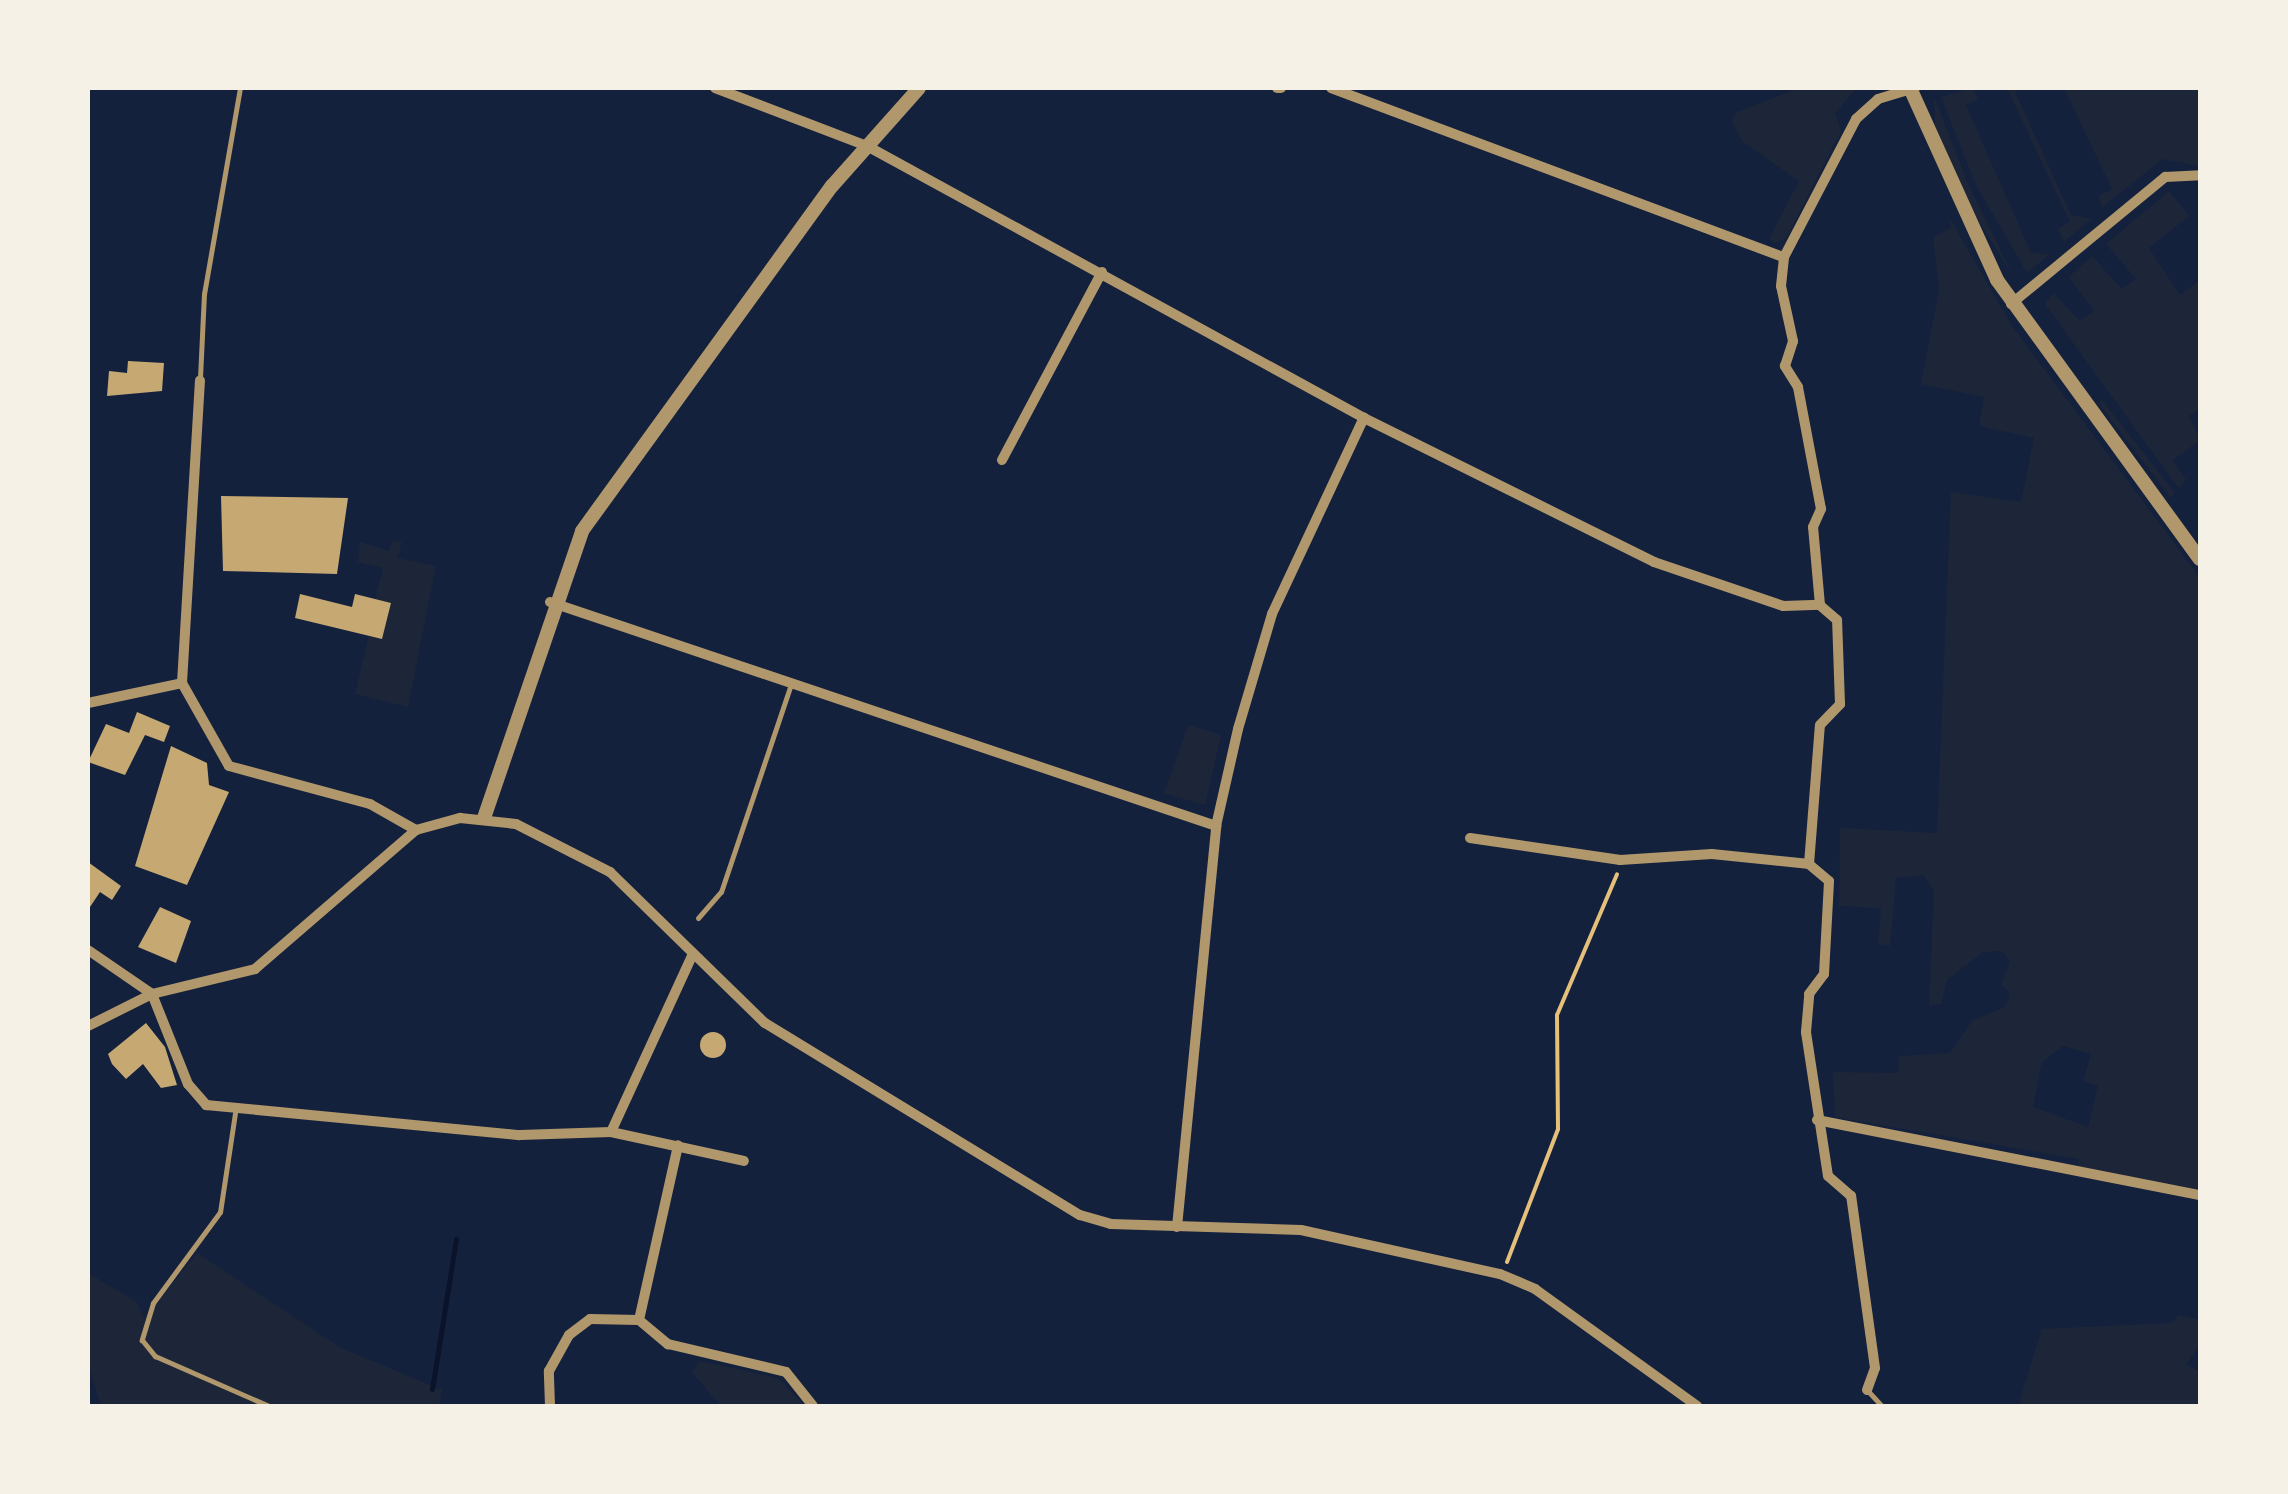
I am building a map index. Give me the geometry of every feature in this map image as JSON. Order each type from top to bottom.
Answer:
[{"type":"street","points":[[715,88],[868,146],[1364,418],[1654,562],[1783,606],[1820,605]]},
{"type":"street","points":[[484,818],[550,602],[582,531],[868,146],[919,88]]},
{"type":"street","points":[[1331,88],[1784,257]]},
{"type":"street","points":[[1809,864],[1820,724],[1840,704],[1837,620],[1820,605],[1812,527],[1820,509],[1798,387],[1785,366],[1793,341],[1784,257],[1856,120],[1912,88],[1961,215],[2012,304],[2200,558]]},
{"type":"street","points":[[2012,304],[2165,177],[2200,176]]},
{"type":"street","points":[[1002,460],[1102,272]]},
{"type":"street","points":[[200,381],[182,683],[229,766],[370,804],[416,830]]},
{"type":"street","points":[[1177,1226],[1216,826],[1272,614],[1364,418]]},
{"type":"street","points":[[550,602],[1216,826]]},
{"type":"street","points":[[88,703],[182,683]]},
{"type":"street","points":[[88,1026],[152,994],[255,969],[416,830],[484,818],[586,854],[765,1024],[1080,1216],[1177,1226],[1301,1230],[1500,1274],[1535,1289],[1697,1406]]},
{"type":"street","points":[[1470,838],[1620,860],[1712,854],[1809,864],[1829,881],[1824,974],[1809,994],[1806,1032],[1828,1176],[1851,1196],[1875,1368],[1867,1390]]},
{"type":"street","points":[[88,950],[152,994],[195,1096],[235,1114],[520,1135],[611,1132],[744,1160]]},
{"type":"street","points":[[611,1132],[694,954]]},
{"type":"street","points":[[1817,1120],[2200,1195]]},
{"type":"street","points":[[638,1320],[678,1145]]},
{"type":"street","points":[[550,1406],[549,1371],[569,1336],[590,1319],[638,1320],[668,1344],[786,1372],[813,1406]]},
{"type":"lane","points":[[200,381],[204,294],[240,88]]},
{"type":"lane","points":[[698,918],[721,892],[791,684]]},
{"type":"lane","points":[[235,1114],[220,1212],[152,1303],[142,1340],[155,1356],[270,1406]]},
{"type":"lane","points":[[1867,1390],[1882,1406]]},
{"type":"path","points":[[1500,1274],[1543,1177],[1559,1101],[1558,1015],[1620,860]]},
{"type":"shaded area","points":[[1800,88],[1857,88],[1835,113],[1841,131],[1787,237],[1775,243],[1769,239],[1799,181],[1742,141],[1732,122],[1736,112]]},
{"type":"shaded area","points":[[1973,88],[1978,99],[1966,105],[2031,253],[2050,254],[2027,273],[1975,183],[1941,97]]},
{"type":"shaded area","points":[[2007,88],[2023,88],[2015,92],[2071,215],[2091,219],[2064,242],[2058,229],[2070,222]]},
{"type":"shaded area","points":[[2064,88],[2200,88],[2200,166],[2163,159],[2102,207],[2098,196],[2112,189]]},
{"type":"shaded area","points":[[1934,97],[1969,186],[2014,278],[1972,210],[1935,125]]},
{"type":"shaded area","points":[[2169,191],[2189,216],[2149,248],[2180,295],[2200,280],[2200,408],[2189,416],[2200,440],[2172,461],[2186,479],[2179,489],[2045,304],[2053,293],[2080,321],[2094,311],[2069,277],[2092,256],[2122,289],[2136,279],[2106,244]]},
{"type":"shaded area","points":[[1948,215],[2012,326],[2200,578],[2200,1195],[2078,1166],[2079,1159],[1835,1117],[1833,1072],[1898,1073],[1899,1056],[1950,1053],[1972,1021],[2005,1007],[2010,994],[2001,984],[2010,962],[2002,951],[1983,952],[1947,980],[1941,1004],[1929,1006],[1934,891],[1923,875],[1896,878],[1890,946],[1878,944],[1881,908],[1839,906],[1840,828],[1937,833],[1951,492],[2021,502],[2034,438],[1979,426],[1984,397],[1921,384],[1939,290],[1933,237],[1951,228]],"holes":[[[2063,1046],[2091,1054],[2083,1081],[2098,1086],[2088,1127],[2033,1107],[2042,1062]]]},
{"type":"shaded area","points":[[2102,400],[2175,493],[2170,497],[2098,403]]},
{"type":"shaded area","points":[[392,541],[402,542],[397,558],[436,566],[408,707],[355,694],[369,636],[382,638],[391,603],[375,599],[383,568],[358,562],[360,542],[389,551]]},
{"type":"shaded area","points":[[1188,725],[1221,735],[1205,805],[1164,793]]},
{"type":"shaded area","points":[[197,1253],[341,1348],[442,1390],[439,1406],[101,1406],[88,1364],[88,1273],[137,1302],[144,1319]]},
{"type":"shaded area","points":[[2179,1315],[2200,1320],[2200,1346],[2186,1364],[2200,1372],[2200,1406],[2018,1406],[2042,1329],[2171,1323]]},
{"type":"shaded area","points":[[700,1361],[778,1378],[805,1406],[721,1406],[692,1372]]},
{"type":"building","points":[[128,361],[164,363],[162,391],[107,396],[109,371],[127,373]]},
{"type":"building","points":[[221,496],[348,498],[337,574],[223,571]]},
{"type":"building","points":[[300,594],[352,607],[355,594],[391,603],[382,639],[295,618]]},
{"type":"building","points":[[137,712],[170,726],[164,742],[145,735],[125,775],[88,762],[106,724],[129,733]]},
{"type":"building","points":[[171,746],[207,763],[209,785],[229,792],[187,885],[135,866]]},
{"type":"building","points":[[88,862],[121,886],[112,900],[100,892],[88,910]]},
{"type":"building","points":[[160,907],[191,921],[176,963],[138,947]]},
{"type":"building","points":[[146,1023],[165,1047],[177,1085],[161,1088],[143,1064],[126,1079],[112,1064],[108,1054]]},
{"type":"building","points":[[713,1032],[723,1035],[723,1055],[713,1058],[703,1055],[700,1045],[703,1035]]},
{"type":"waterway","points":[[432,1389],[456,1239]]}]
